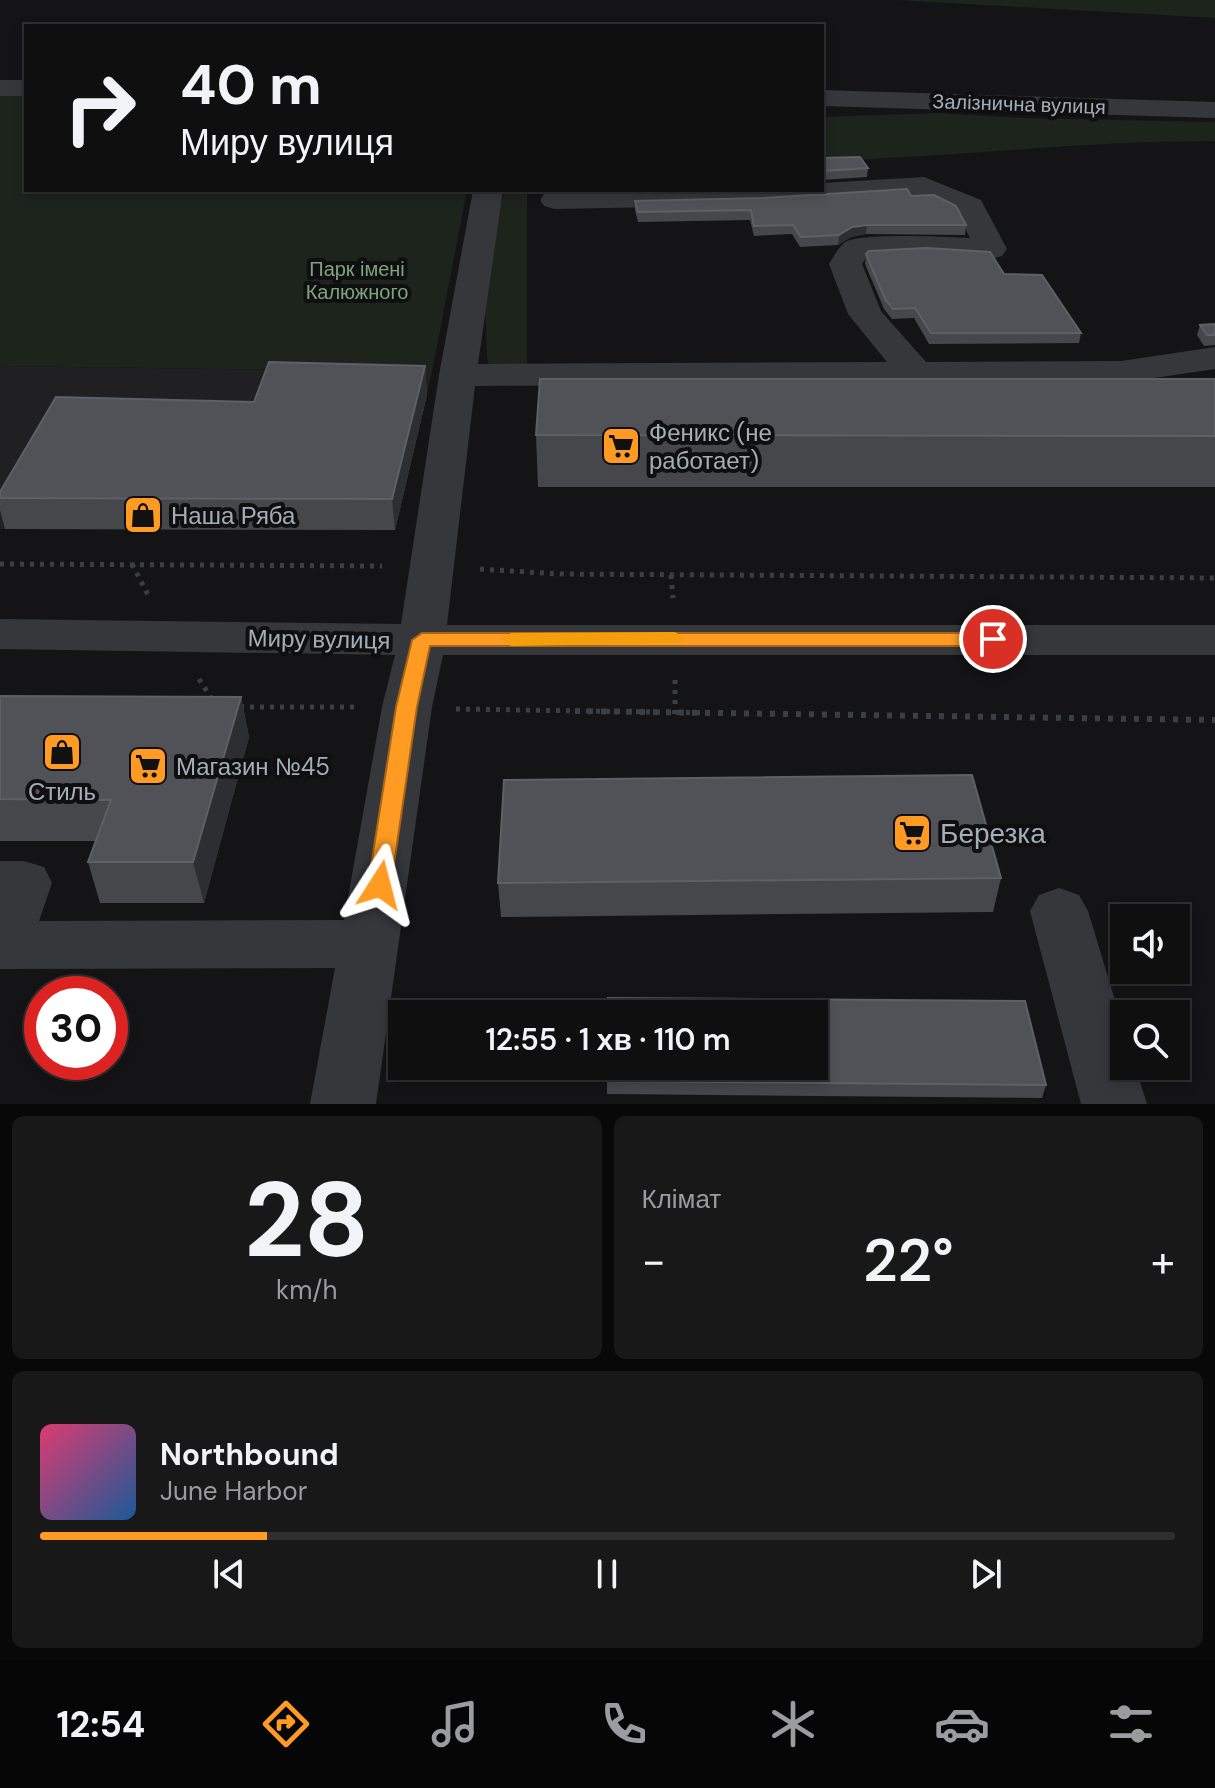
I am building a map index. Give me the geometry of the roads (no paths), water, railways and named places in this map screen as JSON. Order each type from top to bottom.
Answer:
[{"type":"street","points":[[0,88],[24,88]]},
{"type":"street","name":"Залізнична вулиця","points":[[824,98],[1215,110]]},
{"type":"street","points":[[555,200],[762,196],[924,186],[970,207],[991,249],[925,245],[856,249],[845,264],[865,314],[916,373]]},
{"type":"street","points":[[343,1104],[407,707],[422,640],[458,375],[488,192]]},
{"type":"street","points":[[458,375],[1121,372],[1215,358]]},
{"type":"street","name":"Миру вулиця","points":[[0,634],[422,640],[1215,640]]},
{"type":"street","points":[[0,883],[24,883],[1,945],[371,944]]},
{"type":"street","points":[[1059,911],[1114,1104]]},
{"type":"place","name":"Феникс (не работает)","points":[[621,446]]},
{"type":"place","name":"Наша Ряба","points":[[143,515]]},
{"type":"place","name":"Стиль","points":[[62,752]]},
{"type":"place","name":"Магазин №45","points":[[148,766]]},
{"type":"place","name":"Березка","points":[[912,833]]},
{"type":"park label","name":"Парк імені Калюжного","points":[[357,280]]}]
